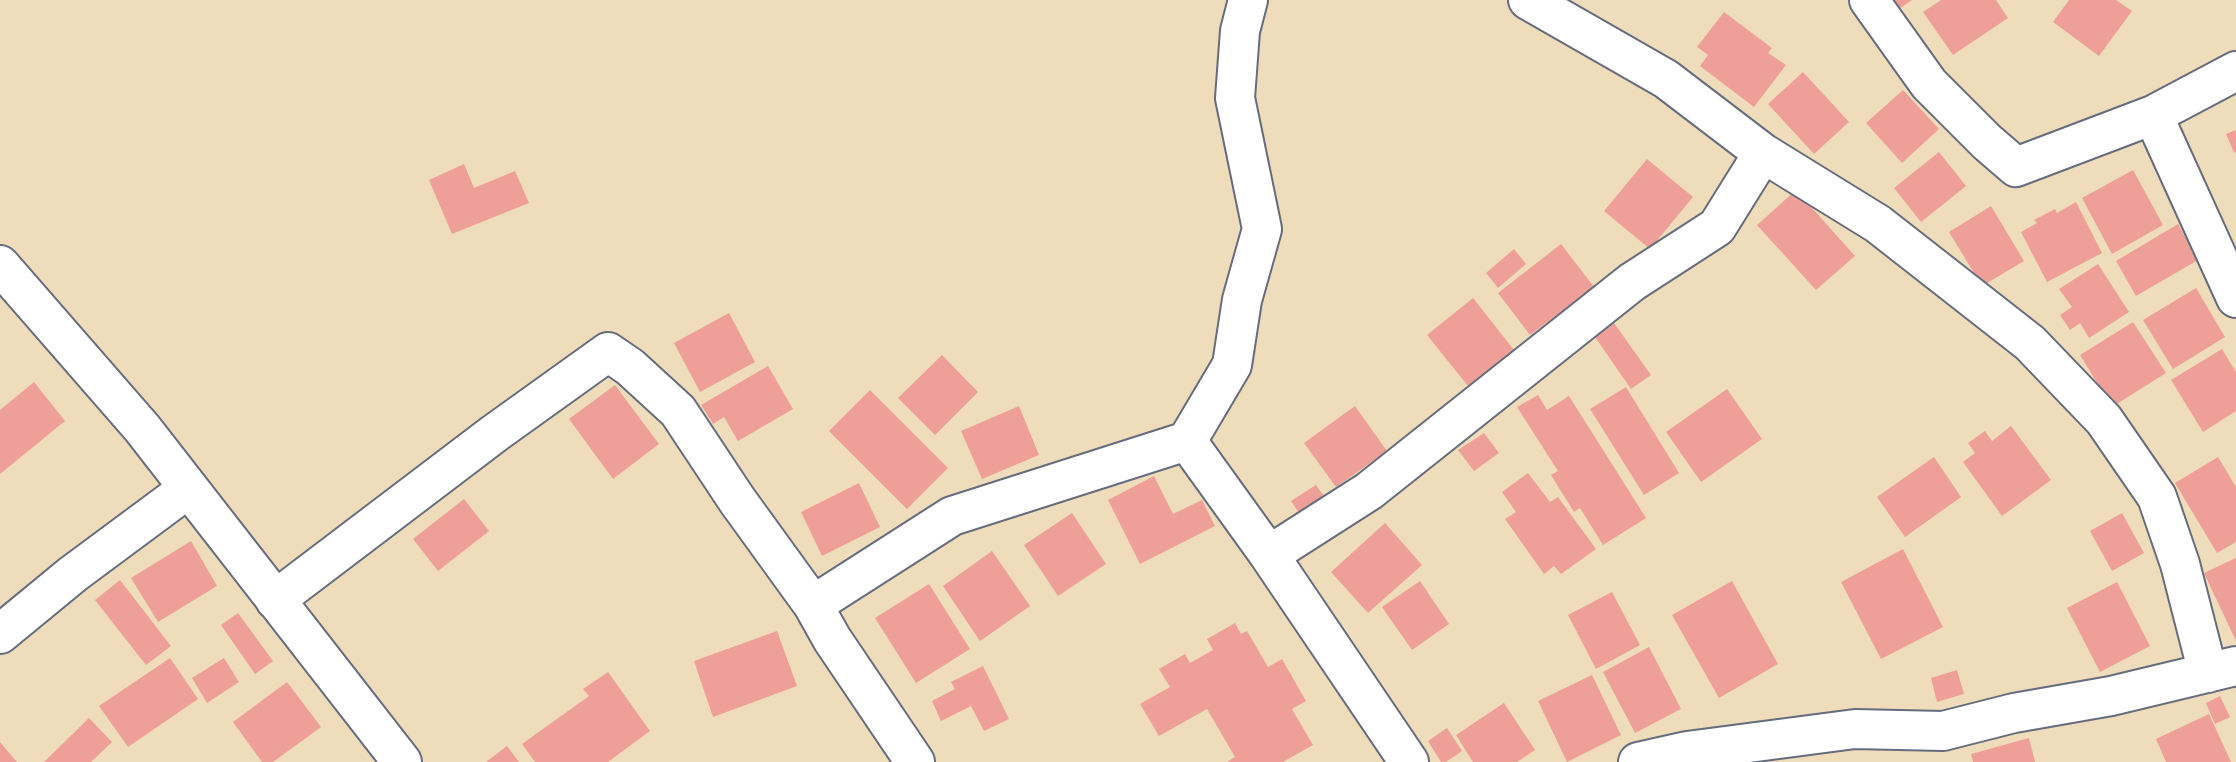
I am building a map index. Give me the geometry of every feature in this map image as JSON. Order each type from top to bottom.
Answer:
[{"type":"street","points":[[813,605],[952,516],[1187,441],[1232,365],[1242,300],[1262,229],[1235,98],[1240,31],[1248,0]]},
{"type":"street","points":[[1528,0],[1666,79],[1763,153],[1878,224],[2030,343],[2105,420],[2157,497],[2180,564],[2222,669],[2111,696],[2014,713],[1943,731],[1855,729],[1687,751],[1638,762]]},
{"type":"street","points":[[1869,0],[1929,83],[1987,142],[2016,167],[2153,115],[2236,71]]},
{"type":"street","points":[[2153,115],[2236,298]]},
{"type":"street","points":[[1269,555],[1369,491],[1632,282],[1717,227],[1763,153]]},
{"type":"street","points":[[0,265],[142,428],[402,762]]},
{"type":"street","points":[[275,600],[495,433],[608,352],[630,367],[678,411],[737,500],[813,605],[832,639],[915,762]]},
{"type":"street","points":[[1187,441],[1269,555],[1409,762]]},
{"type":"street","points":[[0,634],[74,574],[189,488]]},
{"type":"building","points":[[1884,0],[1912,0],[1893,13]]},
{"type":"building","points":[[1941,0],[1996,0],[2008,18],[1953,55],[1923,12]]},
{"type":"building","points":[[2069,0],[2116,0],[2132,11],[2099,56],[2053,22]]},
{"type":"building","points":[[1724,12],[1772,48],[1768,53],[1786,65],[1754,107],[1700,66],[1708,55],[1697,47]]},
{"type":"building","points":[[1803,72],[1849,122],[1814,154],[1768,104]]},
{"type":"building","points":[[1903,90],[1939,129],[1902,163],[1866,123]]},
{"type":"building","points":[[2236,130],[2236,152],[2234,153],[2226,134]]},
{"type":"building","points":[[1939,152],[1966,186],[1921,222],[1894,188]]},
{"type":"building","points":[[1647,159],[1693,197],[1650,249],[1604,211]]},
{"type":"building","points":[[464,164],[474,188],[515,171],[529,203],[452,234],[429,180]]},
{"type":"building","points":[[2133,170],[2163,225],[2112,254],[2082,198]]},
{"type":"building","points":[[1796,190],[1855,256],[1816,290],[1757,225]]},
{"type":"building","points":[[2076,202],[2102,253],[2047,282],[2021,232],[2037,223],[2034,220],[2055,209],[2057,213]]},
{"type":"building","points":[[1991,206],[2024,261],[1982,286],[1949,232]]},
{"type":"building","points":[[2178,224],[2198,260],[2136,296],[2116,261]]},
{"type":"building","points":[[1561,244],[1594,287],[1530,335],[1498,293]]},
{"type":"building","points":[[1514,249],[1526,264],[1498,288],[1486,273]]},
{"type":"building","points":[[2098,264],[2129,312],[2089,338],[2080,323],[2070,330],[2060,315],[2072,307],[2059,289]]},
{"type":"building","points":[[2196,288],[2225,337],[2173,369],[2143,320]]},
{"type":"building","points":[[1473,298],[1518,355],[1472,391],[1427,335]]},
{"type":"building","points":[[729,313],[755,362],[700,392],[674,343]]},
{"type":"building","points":[[2133,322],[2166,373],[2112,407],[2080,355]]},
{"type":"building","points":[[1614,323],[1651,375],[1631,389],[1595,337]]},
{"type":"building","points":[[2222,349],[2236,372],[2236,411],[2203,432],[2171,380]]},
{"type":"building","points":[[942,355],[978,392],[935,435],[898,398]]},
{"type":"building","points":[[768,366],[793,409],[738,441],[724,417],[713,424],[701,405]]},
{"type":"building","points":[[34,382],[65,421],[0,474],[0,410]]},
{"type":"building","points":[[615,385],[659,444],[613,479],[569,419]]},
{"type":"building","points":[[1626,387],[1679,473],[1644,495],[1590,409]]},
{"type":"building","points":[[1727,389],[1762,439],[1701,482],[1666,432]]},
{"type":"building","points":[[870,390],[948,468],[907,509],[829,431]]},
{"type":"building","points":[[1538,395],[1547,410],[1569,396],[1646,518],[1603,545],[1580,508],[1574,512],[1551,475],[1558,471],[1517,407]]},
{"type":"building","points":[[1019,406],[1039,455],[982,479],[961,431]]},
{"type":"building","points":[[1355,406],[1387,451],[1336,487],[1304,443]]},
{"type":"building","points":[[2011,426],[2051,480],[2002,516],[1963,462],[1975,453],[1968,443],[1985,431],[1992,441]]},
{"type":"building","points":[[1484,433],[1499,453],[1474,471],[1458,450]]},
{"type":"building","points":[[1934,457],[1961,497],[1905,537],[1877,497]]},
{"type":"building","points":[[2218,457],[2236,487],[2236,542],[2217,553],[2175,483]]},
{"type":"building","points":[[1528,473],[1550,502],[1558,497],[1596,549],[1561,574],[1554,566],[1544,574],[1505,519],[1516,512],[1502,492]]},
{"type":"building","points":[[1154,476],[1173,514],[1202,500],[1215,526],[1140,564],[1108,500]]},
{"type":"building","points":[[859,483],[880,527],[822,556],[801,512]]},
{"type":"building","points":[[1316,485],[1328,502],[1303,519],[1291,501]]},
{"type":"building","points":[[464,499],[489,531],[438,571],[413,539]]},
{"type":"building","points":[[1072,513],[1106,564],[1058,596],[1024,545]]},
{"type":"building","points":[[2122,513],[2144,553],[2112,571],[2090,531]]},
{"type":"building","points":[[1385,523],[1422,565],[1368,613],[1331,572]]},
{"type":"building","points":[[191,541],[217,586],[158,622],[131,578]]},
{"type":"building","points":[[1903,549],[1943,627],[1881,659],[1841,582]]},
{"type":"building","points":[[992,551],[1030,606],[980,641],[943,586]]},
{"type":"building","points":[[2236,558],[2236,641],[2204,573]]},
{"type":"building","points":[[120,580],[171,646],[146,665],[95,600]]},
{"type":"building","points":[[1420,581],[1449,624],[1412,650],[1382,607]]},
{"type":"building","points":[[1732,581],[1778,664],[1719,698],[1672,615]]},
{"type":"building","points":[[2117,582],[2150,646],[2100,672],[2067,608]]},
{"type":"building","points":[[929,584],[970,649],[916,683],[875,618]]},
{"type":"building","points":[[1612,592],[1640,645],[1596,669],[1568,615]]},
{"type":"building","points":[[238,613],[273,661],[255,674],[221,625]]},
{"type":"building","points":[[1235,623],[1241,634],[1247,631],[1268,667],[1282,659],[1306,701],[1292,709],[1313,745],[1283,762],[1227,762],[1235,757],[1207,709],[1159,736],[1140,704],[1170,687],[1159,669],[1185,654],[1190,663],[1213,650],[1207,639]]},
{"type":"building","points":[[777,631],[797,686],[713,717],[694,661]]},
{"type":"building","points":[[1649,647],[1681,709],[1635,733],[1603,672]]},
{"type":"building","points":[[170,658],[198,699],[128,747],[99,706]]},
{"type":"building","points":[[224,658],[239,682],[207,703],[192,678]]},
{"type":"building","points":[[983,666],[1009,719],[984,731],[971,706],[941,721],[932,701],[955,689],[951,682]]},
{"type":"building","points":[[1957,670],[1964,694],[1937,702],[1931,678]]},
{"type":"building","points":[[608,672],[650,731],[608,762],[535,762],[522,744],[589,696],[583,689]]},
{"type":"building","points":[[1592,675],[1621,735],[1567,762],[1538,701]]},
{"type":"building","points":[[287,682],[321,727],[273,762],[262,762],[233,722]]},
{"type":"building","points":[[2220,696],[2230,717],[2215,724],[2206,703]]},
{"type":"building","points":[[1504,703],[1535,750],[1517,762],[1473,762],[1456,735]]},
{"type":"building","points":[[2209,714],[2231,762],[2166,762],[2156,739]]},
{"type":"building","points":[[89,718],[112,742],[91,762],[44,762]]},
{"type":"building","points":[[1447,728],[1462,751],[1446,762],[1441,762],[1428,741]]},
{"type":"building","points":[[2029,738],[2035,762],[1973,762],[1971,754]]},
{"type":"building","points":[[0,742],[17,762],[0,762]]},
{"type":"building","points":[[507,746],[519,762],[486,762]]}]
